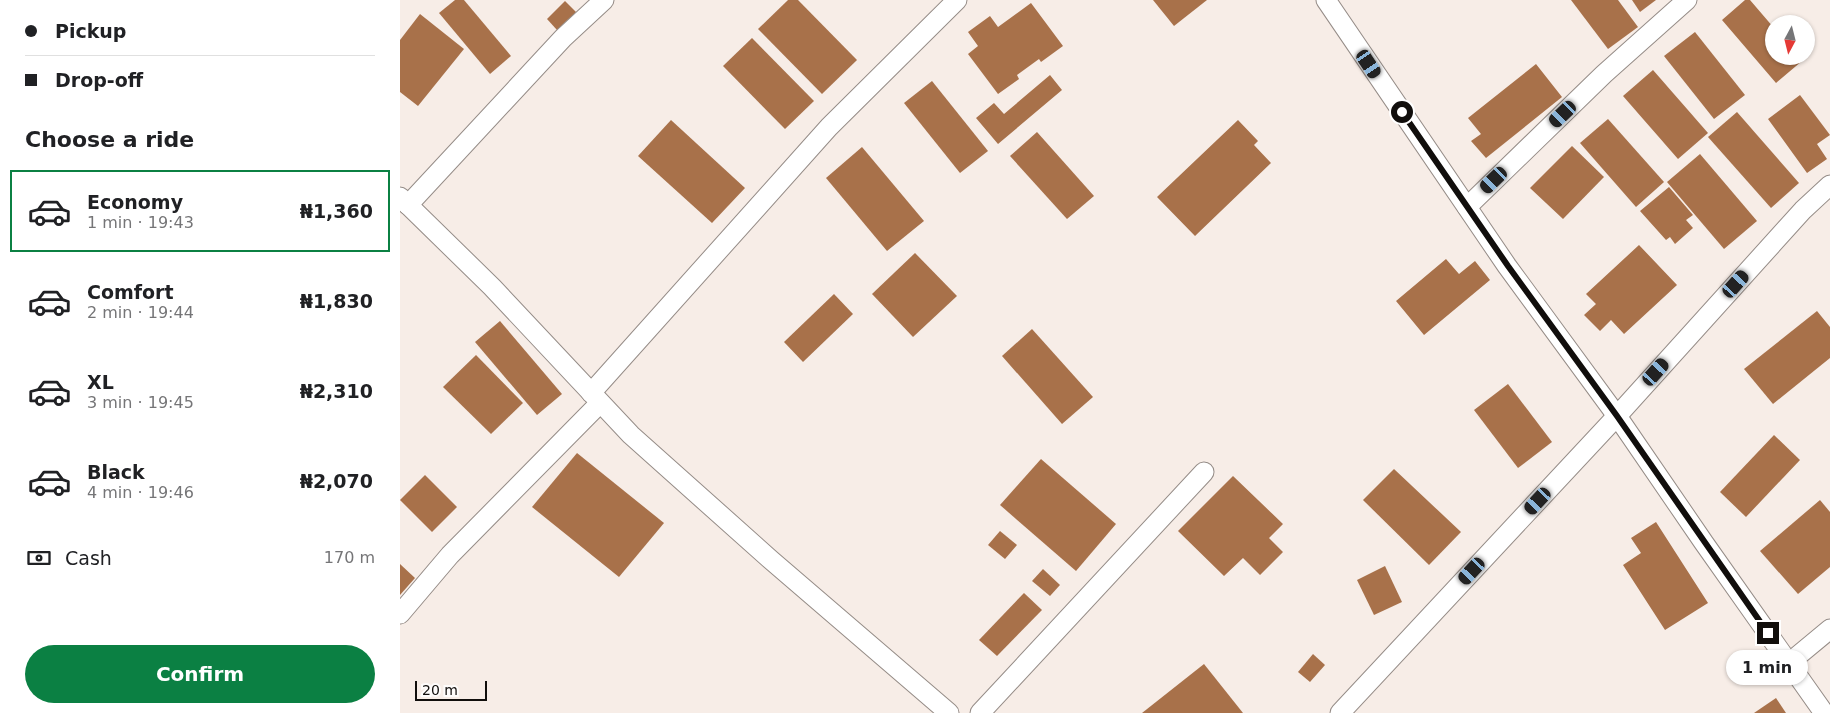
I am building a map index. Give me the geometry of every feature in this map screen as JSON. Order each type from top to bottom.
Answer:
[{"type":"street","points":[[604,0],[563,38],[404,201],[492,287],[630,435],[771,560],[949,713]]},
{"type":"street","points":[[400,614],[450,555],[596,398],[829,127],[957,0]]},
{"type":"street","points":[[1326,0],[1508,266],[1617,416],[1824,713]]},
{"type":"street","points":[[1467,207],[1604,74],[1687,0]]},
{"type":"street","points":[[1340,713],[1617,416],[1803,210],[1830,185]]},
{"type":"street","points":[[980,713],[1204,472]]},
{"type":"street","points":[[1789,663],[1830,629]]},
{"type":"building","points":[[455,0],[464,0],[511,56],[490,74],[439,13]]},
{"type":"building","points":[[788,0],[798,0],[857,60],[822,94],[758,29]]},
{"type":"building","points":[[1153,0],[1207,0],[1174,26]]},
{"type":"building","points":[[1571,0],[1618,0],[1638,27],[1608,49]]},
{"type":"building","points":[[1632,0],[1656,0],[1640,12]]},
{"type":"building","points":[[1745,0],[1750,0],[1765,18],[1765,65],[1797,65],[1776,83],[1722,20]]},
{"type":"building","points":[[565,1],[576,12],[557,30],[547,19]]},
{"type":"building","points":[[1031,3],[1063,46],[1041,62],[1039,59],[1017,75],[1019,79],[998,94],[968,54],[978,46],[968,32],[990,16],[998,27]]},
{"type":"building","points":[[420,14],[464,49],[418,106],[400,92],[400,40]]},
{"type":"building","points":[[1695,32],[1745,95],[1714,119],[1664,56]]},
{"type":"building","points":[[752,38],[814,101],[785,129],[723,66]]},
{"type":"building","points":[[1536,64],[1562,97],[1486,158],[1471,141],[1481,134],[1468,118]]},
{"type":"building","points":[[1653,70],[1708,133],[1678,159],[1623,96]]},
{"type":"building","points":[[1050,75],[1062,90],[998,144],[976,118],[994,103],[1004,114]]},
{"type":"building","points":[[932,81],[988,151],[960,173],[904,103]]},
{"type":"building","points":[[1800,95],[1830,135],[1817,144],[1827,159],[1807,173],[1768,119]]},
{"type":"building","points":[[1737,112],[1799,183],[1771,208],[1708,137]]},
{"type":"building","points":[[1608,119],[1664,182],[1636,207],[1580,143]]},
{"type":"building","points":[[671,120],[745,188],[712,223],[638,156]]},
{"type":"building","points":[[1238,120],[1258,141],[1254,145],[1271,163],[1195,236],[1157,197]]},
{"type":"building","points":[[1037,132],[1094,196],[1067,219],[1010,156]]},
{"type":"building","points":[[1572,146],[1604,177],[1563,219],[1530,188]]},
{"type":"building","points":[[862,147],[924,221],[887,251],[826,178]]},
{"type":"building","points":[[1700,154],[1757,221],[1724,249],[1667,182]]},
{"type":"building","points":[[1669,187],[1693,215],[1686,220],[1693,228],[1675,244],[1670,237],[1666,240],[1640,211]]},
{"type":"building","points":[[1639,245],[1677,285],[1624,334],[1611,320],[1600,331],[1584,315],[1596,304],[1586,294]]},
{"type":"building","points":[[915,253],[957,296],[913,337],[872,294]]},
{"type":"building","points":[[1446,259],[1459,274],[1475,261],[1490,280],[1424,335],[1396,301]]},
{"type":"building","points":[[834,294],[853,314],[803,362],[784,342]]},
{"type":"building","points":[[1817,311],[1830,327],[1830,358],[1773,404],[1744,369]]},
{"type":"building","points":[[500,321],[562,394],[537,415],[475,342]]},
{"type":"building","points":[[1032,329],[1093,397],[1062,424],[1002,356]]},
{"type":"building","points":[[476,355],[523,403],[491,434],[443,387]]},
{"type":"building","points":[[1508,384],[1552,442],[1518,468],[1474,410]]},
{"type":"building","points":[[1774,435],[1800,460],[1746,517],[1720,492]]},
{"type":"building","points":[[577,453],[664,523],[619,577],[532,507]]},
{"type":"building","points":[[1041,459],[1116,524],[1076,571],[1000,505]]},
{"type":"building","points":[[1394,469],[1461,532],[1429,565],[1363,500]]},
{"type":"building","points":[[425,475],[457,507],[432,532],[400,500]]},
{"type":"building","points":[[1233,476],[1283,524],[1269,538],[1283,552],[1260,575],[1243,558],[1224,576],[1178,531]]},
{"type":"building","points":[[1820,500],[1830,512],[1830,567],[1798,594],[1760,551]]},
{"type":"building","points":[[1656,522],[1708,603],[1665,630],[1623,565],[1641,553],[1631,538]]},
{"type":"building","points":[[1000,531],[1017,545],[1005,559],[988,545]]},
{"type":"building","points":[[400,564],[415,578],[400,595]]},
{"type":"building","points":[[1385,566],[1402,602],[1374,615],[1357,580]]},
{"type":"building","points":[[1043,569],[1060,585],[1050,596],[1032,581]]},
{"type":"building","points":[[1024,593],[1042,610],[997,656],[979,640]]},
{"type":"building","points":[[1313,654],[1325,665],[1310,682],[1298,672]]},
{"type":"building","points":[[1204,664],[1243,713],[1142,713]]},
{"type":"building","points":[[1776,698],[1786,713],[1754,713]]},
{"type":"route","points":[[1402,112],[1508,266],[1617,416],[1768,633]]}]
